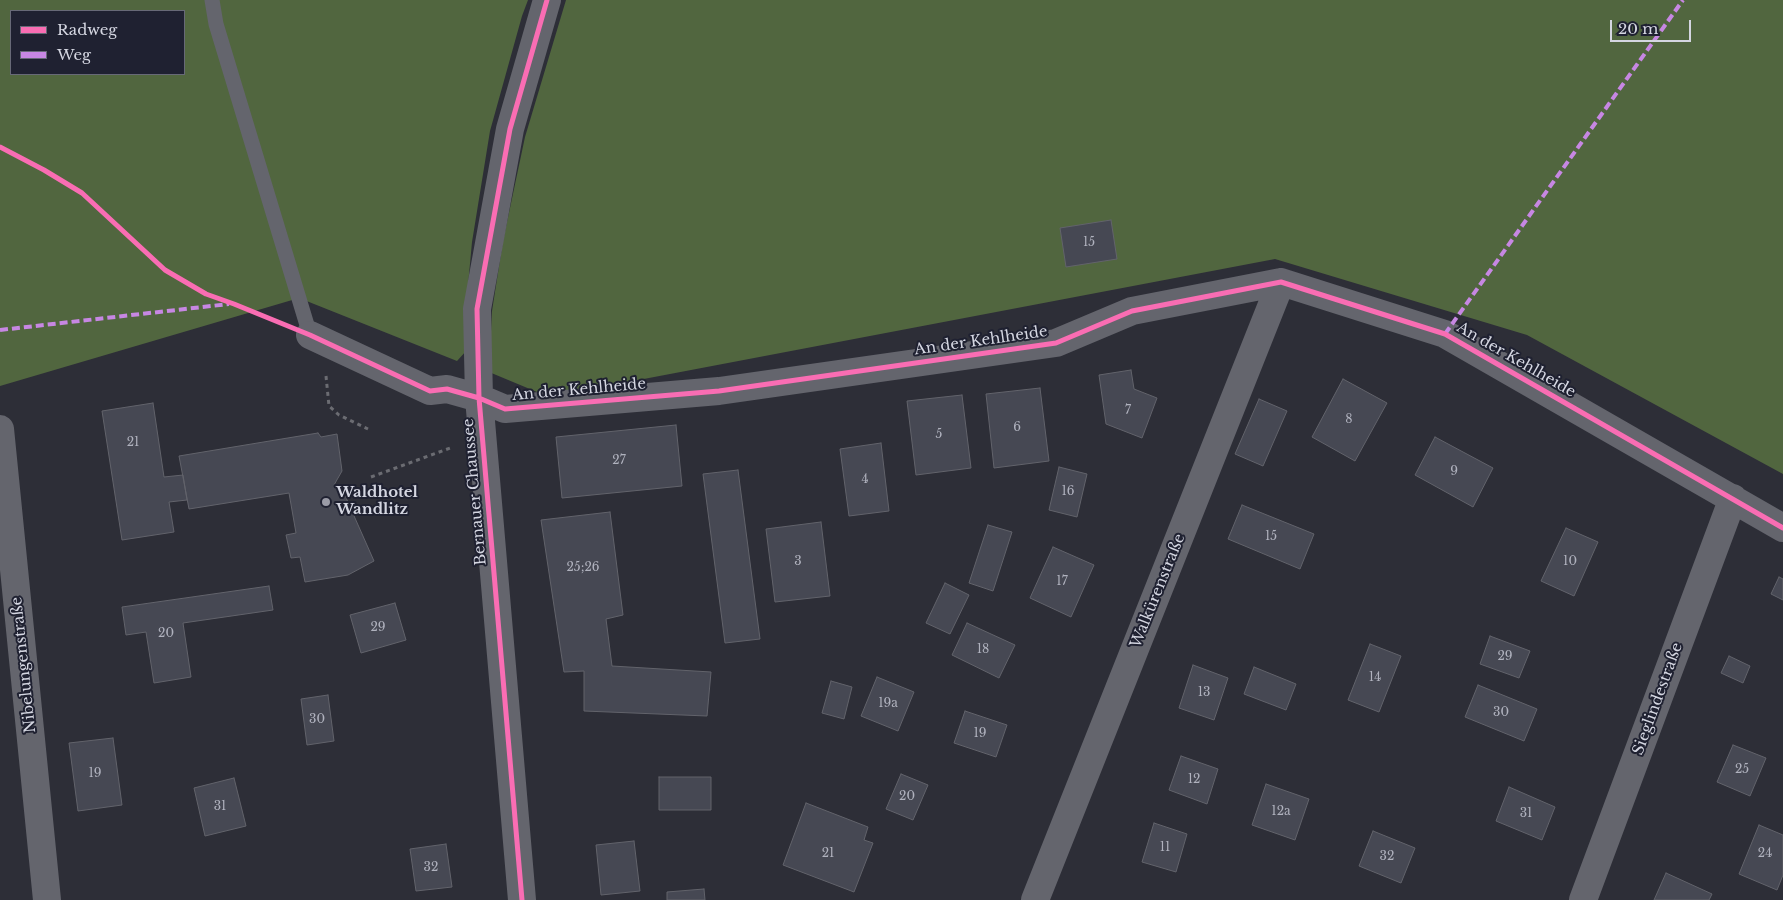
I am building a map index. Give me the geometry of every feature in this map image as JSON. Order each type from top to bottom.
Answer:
[{"type":"street","name":"Bernauer Chaussee","points":[[522,900],[479,398],[477,309],[510,129],[547,0]]},
{"type":"street","name":"An der Kehlheide","points":[[310,335],[430,391],[447,389],[479,398],[505,409],[719,391],[1056,343],[1132,311],[1281,282],[1445,334],[1783,528]]},
{"type":"street","name":"Walkürenstraße","points":[[1035,900],[1281,282]]},
{"type":"street","name":"Nibelungenstraße","points":[[0,429],[47,900]]},
{"type":"street","name":"Sieglindestraße","points":[[1583,900],[1733,498]]},
{"type":"lane","points":[[212,0],[216,24],[310,335]]},
{"type":"path","points":[[326,376],[329,406],[339,415],[368,429]]},
{"type":"path","points":[[370,477],[453,447]]},
{"type":"green space","points":[[0,0],[528,0],[490,131],[472,242],[466,307],[467,350],[457,361],[299,298],[0,386]]},
{"type":"green space","points":[[566,0],[1783,0],[1783,474],[1527,335],[1275,259],[549,397],[489,372],[492,311],[503,241],[525,137]]},
{"type":"building","points":[[1111,220],[1117,259],[1066,267],[1060,228]]},
{"type":"building","points":[[1131,370],[1134,389],[1157,398],[1142,438],[1106,424],[1099,375]]},
{"type":"building","points":[[1343,379],[1387,403],[1355,461],[1312,437]]},
{"type":"building","points":[[1040,388],[1049,461],[994,468],[986,394]]},
{"type":"building","points":[[962,395],[971,468],[916,475],[907,401]]},
{"type":"building","points":[[1259,399],[1287,411],[1263,466],[1235,454]]},
{"type":"building","points":[[153,403],[164,477],[183,475],[187,500],[169,502],[174,532],[122,540],[102,411]]},
{"type":"building","points":[[676,425],[682,486],[562,498],[556,437]]},
{"type":"building","points":[[318,433],[321,437],[337,434],[342,471],[334,485],[343,491],[374,561],[348,575],[305,582],[300,557],[291,558],[286,535],[296,533],[289,493],[189,509],[179,456]]},
{"type":"building","points":[[1435,437],[1493,468],[1473,507],[1415,475]]},
{"type":"building","points":[[881,443],[889,511],[849,516],[840,449]]},
{"type":"building","points":[[1059,467],[1087,474],[1077,517],[1049,510]]},
{"type":"building","points":[[738,470],[760,639],[725,643],[703,474]]},
{"type":"building","points":[[1242,505],[1314,534],[1300,569],[1228,539]]},
{"type":"building","points":[[610,512],[623,615],[606,619],[612,666],[711,672],[707,716],[584,711],[584,671],[564,672],[541,520]]},
{"type":"building","points":[[821,522],[830,596],[775,602],[766,529]]},
{"type":"building","points":[[988,525],[1012,532],[993,591],[969,583]]},
{"type":"building","points":[[1566,528],[1598,542],[1574,596],[1541,581]]},
{"type":"building","points":[[1053,547],[1094,565],[1071,617],[1030,598]]},
{"type":"building","points":[[1779,577],[1783,579],[1783,600],[1771,594]]},
{"type":"building","points":[[945,583],[969,595],[950,634],[926,623]]},
{"type":"building","points":[[269,586],[273,610],[183,623],[191,677],[154,683],[146,632],[126,635],[122,607]]},
{"type":"building","points":[[395,603],[406,640],[361,653],[350,615]]},
{"type":"building","points":[[967,623],[1015,645],[999,678],[952,655]]},
{"type":"building","points":[[1490,636],[1530,651],[1519,678],[1480,664]]},
{"type":"building","points":[[1370,644],[1401,656],[1379,712],[1348,700]]},
{"type":"building","points":[[1729,656],[1750,666],[1743,683],[1721,673]]},
{"type":"building","points":[[1193,665],[1228,678],[1214,720],[1179,708]]},
{"type":"building","points":[[1254,667],[1296,684],[1286,710],[1244,694]]},
{"type":"building","points":[[877,677],[914,692],[898,731],[861,716]]},
{"type":"building","points":[[831,681],[852,687],[844,719],[822,713]]},
{"type":"building","points":[[1478,685],[1537,709],[1524,741],[1465,717]]},
{"type":"building","points":[[328,695],[334,741],[307,745],[301,699]]},
{"type":"building","points":[[965,711],[1007,725],[996,757],[954,743]]},
{"type":"building","points":[[113,738],[122,805],[78,811],[69,743]]},
{"type":"building","points":[[1733,745],[1766,758],[1750,796],[1717,782]]},
{"type":"building","points":[[1181,756],[1218,769],[1207,804],[1169,790]]},
{"type":"building","points":[[901,774],[928,785],[913,820],[886,809]]},
{"type":"building","points":[[659,777],[711,777],[711,810],[659,810]]},
{"type":"building","points":[[234,778],[246,826],[205,836],[194,788]]},
{"type":"building","points":[[1266,784],[1309,799],[1295,840],[1252,825]]},
{"type":"building","points":[[1509,787],[1555,807],[1542,840],[1496,821]]},
{"type":"building","points":[[806,803],[868,827],[864,840],[873,843],[854,892],[783,865]]},
{"type":"building","points":[[1154,823],[1187,834],[1176,872],[1142,862]]},
{"type":"building","points":[[1759,825],[1783,835],[1783,875],[1777,890],[1739,874]]},
{"type":"building","points":[[1373,831],[1415,848],[1401,883],[1359,866]]},
{"type":"building","points":[[634,841],[640,891],[601,895],[596,845]]},
{"type":"building","points":[[446,844],[452,887],[416,891],[410,849]]},
{"type":"building","points":[[1666,873],[1712,894],[1709,900],[1654,900]]},
{"type":"building","points":[[704,889],[705,900],[667,900],[667,892]]},
{"type":"marked path","points":[[1445,334],[1683,0]]},
{"type":"marked path","points":[[0,330],[229,304]]},
{"type":"cycle path","points":[[522,900],[479,398],[477,309],[510,129],[547,0]]},
{"type":"cycle path","points":[[0,147],[82,193],[165,270],[206,294],[310,335],[430,391],[447,389],[479,398],[505,409],[719,391],[1056,343],[1132,311],[1281,282],[1445,334],[1783,528]]},
{"type":"place","name":"Waldhotel Wandlitz","points":[[326,502]]}]
